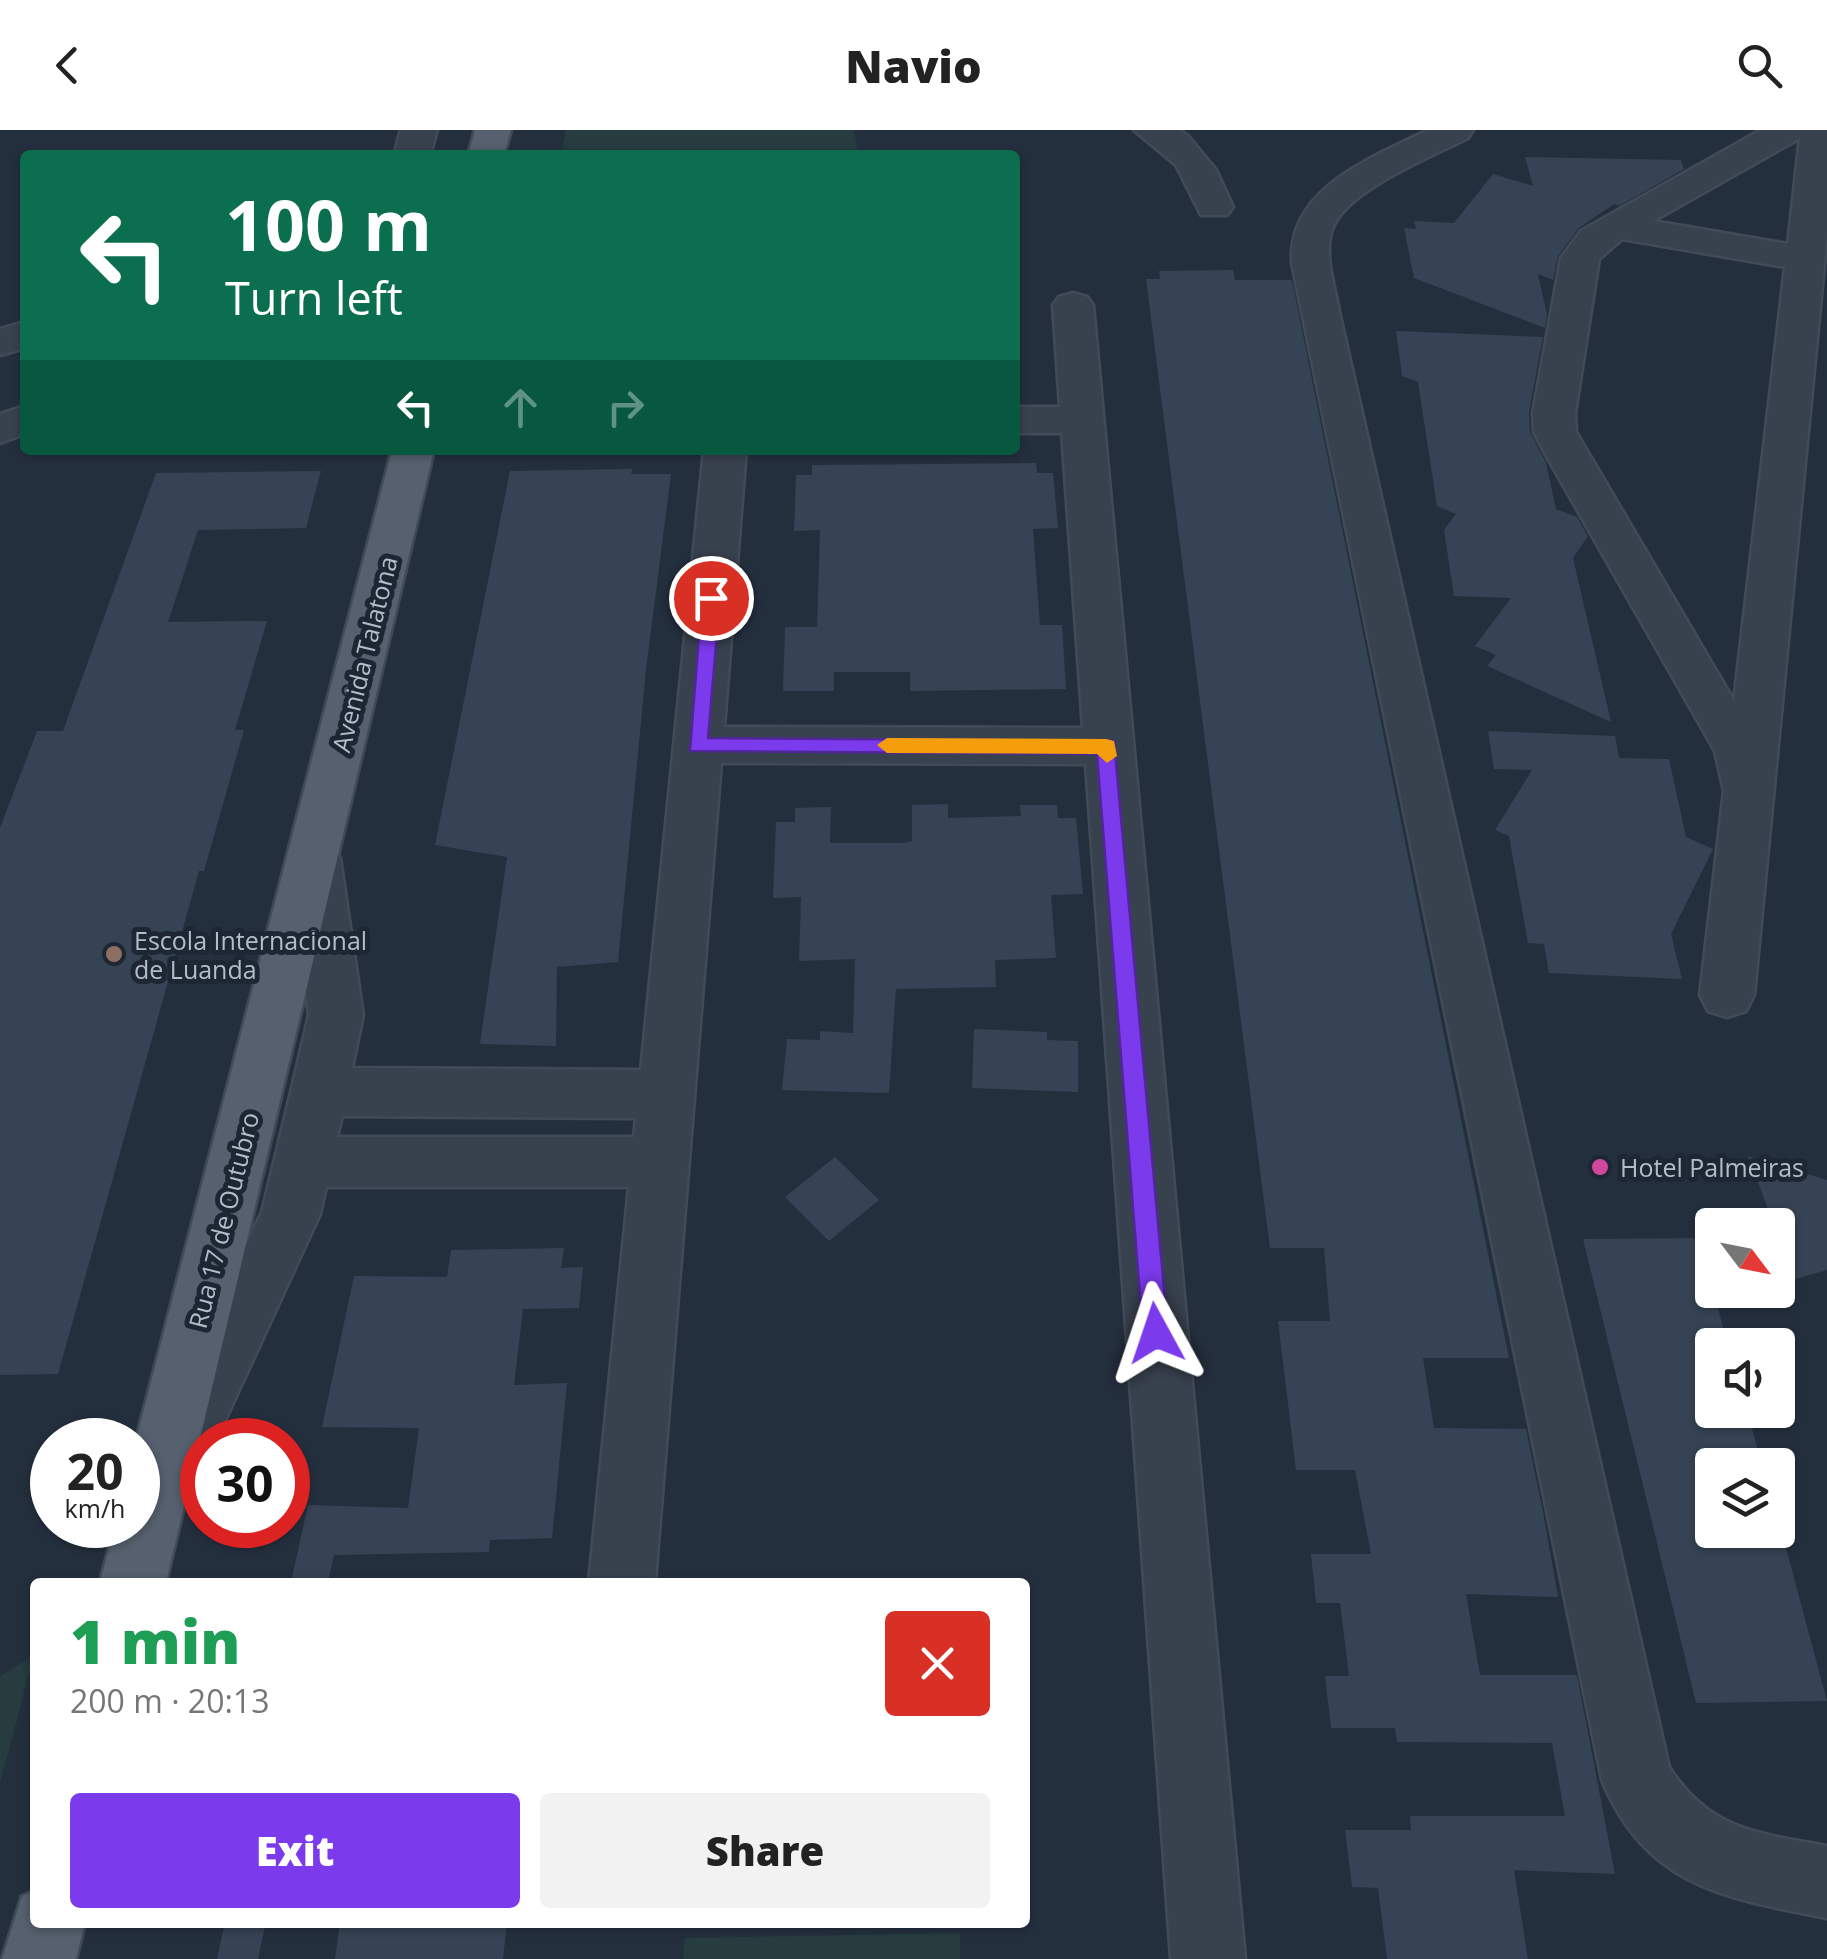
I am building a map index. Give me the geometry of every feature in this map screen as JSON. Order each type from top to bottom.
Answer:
[{"type":"main road","name":"Avenida Talatona","points":[[314,858],[412,455]]},
{"type":"main road","name":"Rua 17 de Outubro","points":[[160,1473],[314,858]]},
{"type":"main road","name":"Rua 17 de Outubro","points":[[134,1578],[141,1548]]},
{"type":"main road","points":[[39,1959],[47,1928]]},
{"type":"street","points":[[1152,130],[1178,142],[1193,156],[1214,207]]},
{"type":"street","points":[[1455,130],[1339,194],[1322,210],[1310,244],[1320,316],[1636,1780],[1657,1818],[1688,1843],[1725,1861],[1827,1882]]},
{"type":"street","points":[[1727,995],[1748,807],[1762,678],[1817,147],[1796,148],[1776,137],[1594,239],[1580,258],[1554,413],[1555,432],[1739,751],[1748,807]]},
{"type":"street","points":[[1615,226],[1806,258]]},
{"type":"street","points":[[1074,306],[1106,746],[1208,1959]]},
{"type":"street","points":[[1020,420],[1081,420]]},
{"type":"street","points":[[622,1578],[663,1094],[726,455]]},
{"type":"street","points":[[1686,662],[1696,673],[1729,687],[1754,685],[1762,678]]},
{"type":"street","points":[[697,745],[1106,746]]},
{"type":"street","points":[[160,1492],[291,1214],[336,1015],[314,858]]},
{"type":"street","points":[[320,1092],[663,1094]]},
{"type":"street","points":[[303,1162],[658,1162]]},
{"type":"green space","points":[[566,130],[854,130],[857,150],[562,150]]},
{"type":"green space","points":[[30,1657],[0,1783],[0,1676]]},
{"type":"green space","points":[[960,1933],[960,1959],[683,1959],[685,1938]]},
{"type":"building","points":[[1525,157],[1681,160],[1684,169],[1619,206],[1614,204],[1579,228],[1558,256],[1553,280],[1538,274],[1547,315],[1545,328],[1414,278],[1404,228],[1416,229],[1414,221],[1454,223],[1493,174],[1533,186]]},
{"type":"building","points":[[1233,270],[1235,280],[1292,280],[1509,1358],[1423,1358],[1434,1428],[1526,1429],[1558,1597],[1466,1594],[1480,1675],[1577,1675],[1615,1874],[1514,1870],[1528,1959],[1387,1959],[1378,1888],[1352,1887],[1345,1830],[1411,1830],[1410,1816],[1565,1816],[1552,1743],[1397,1742],[1395,1728],[1331,1728],[1325,1676],[1349,1676],[1340,1603],[1316,1603],[1311,1554],[1371,1554],[1355,1470],[1296,1470],[1278,1321],[1330,1321],[1324,1248],[1270,1248],[1146,279],[1160,279],[1159,271]]},
{"type":"building","points":[[1396,331],[1543,337],[1529,412],[1530,432],[1546,463],[1556,509],[1577,517],[1588,536],[1573,558],[1611,722],[1487,666],[1496,655],[1475,646],[1511,598],[1454,596],[1444,530],[1456,514],[1437,506],[1418,382],[1402,376]]},
{"type":"building","points":[[1036,463],[1037,473],[1053,473],[1058,528],[1033,529],[1040,625],[1062,625],[1066,689],[910,691],[910,672],[834,672],[834,691],[783,691],[785,627],[817,627],[820,530],[794,531],[796,475],[812,475],[812,465]]},
{"type":"building","points":[[632,469],[631,474],[671,474],[646,670],[618,962],[557,967],[556,1046],[480,1044],[507,857],[435,845],[510,471]]},
{"type":"building","points":[[321,471],[306,528],[198,530],[168,622],[267,621],[235,730],[244,730],[204,871],[199,871],[58,1374],[0,1375],[0,828],[37,731],[63,731],[156,473]]},
{"type":"building","points":[[1488,731],[1615,736],[1619,758],[1669,759],[1686,837],[1713,849],[1671,934],[1682,979],[1549,973],[1544,944],[1528,943],[1509,836],[1495,830],[1532,770],[1494,769]]},
{"type":"building","points":[[948,804],[948,818],[1021,816],[1020,805],[1057,805],[1058,818],[1076,818],[1083,894],[1051,895],[1056,958],[995,960],[996,987],[896,989],[889,1093],[782,1090],[787,1039],[820,1040],[820,1031],[853,1033],[855,959],[799,961],[801,897],[773,898],[776,822],[795,822],[795,808],[831,807],[830,843],[903,843],[912,841],[912,805]]},
{"type":"building","points":[[974,1029],[1047,1032],[1047,1040],[1078,1041],[1078,1092],[972,1088]]},
{"type":"building","points":[[1748,1156],[1827,1180],[1827,1270],[1795,1279],[1795,1208],[1768,1208]]},
{"type":"building","points":[[835,1157],[879,1200],[829,1241],[785,1197]]},
{"type":"building","points":[[1695,1238],[1695,1308],[1718,1308],[1723,1328],[1695,1328],[1695,1428],[1752,1428],[1757,1448],[1695,1448],[1695,1548],[1786,1548],[1827,1701],[1696,1703],[1583,1239]]},
{"type":"building","points":[[564,1248],[561,1268],[583,1267],[579,1308],[523,1309],[514,1385],[567,1383],[552,1538],[490,1540],[489,1552],[334,1555],[329,1578],[292,1578],[299,1548],[310,1548],[310,1505],[408,1508],[419,1428],[322,1427],[354,1276],[447,1277],[451,1250]]},
{"type":"building","points":[[224,1928],[265,1928],[258,1959],[217,1959]]},
{"type":"building","points":[[339,1928],[506,1928],[503,1959],[335,1959]]},
{"type":"slow traffic","points":[[887,745],[1106,746],[1107,756]]},
{"type":"place","name":"Escola Internacional de Luanda","points":[[114,954]]},
{"type":"place","name":"Hotel Palmeiras","points":[[1600,1167]]},
{"type":"route","points":[[711,598],[697,745],[1106,746],[1156,1333]]}]
